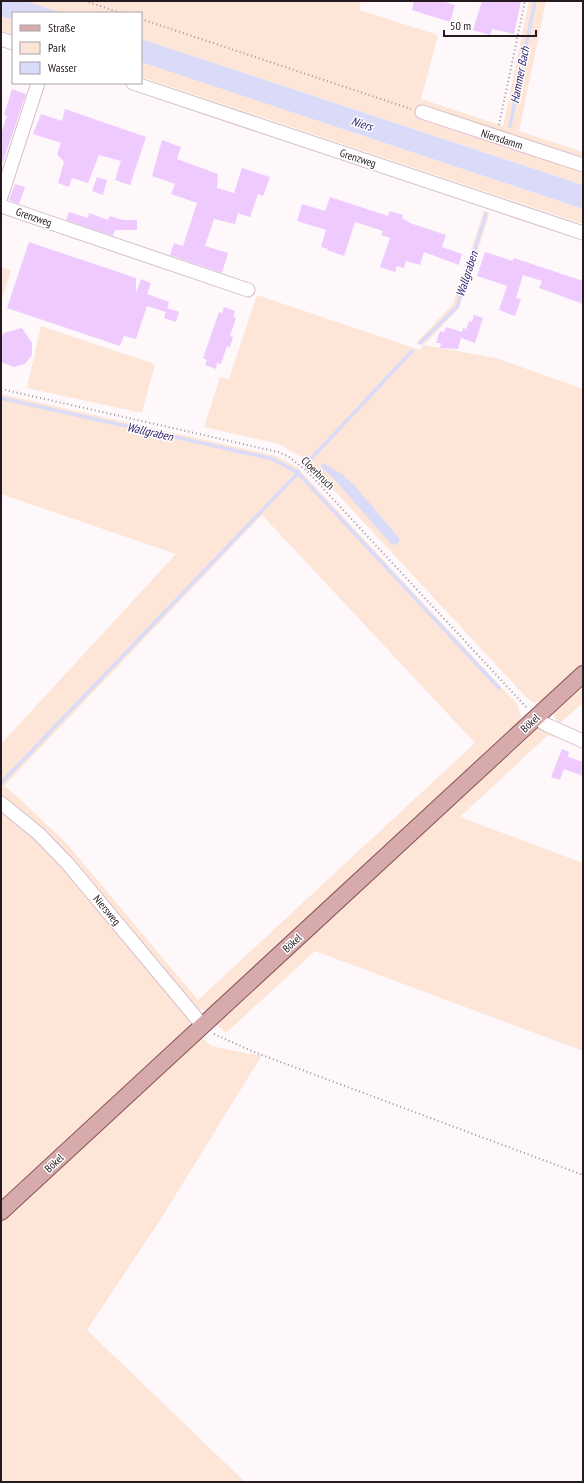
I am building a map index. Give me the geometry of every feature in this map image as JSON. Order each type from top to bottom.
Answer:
[{"type":"main road","name":"Bökel","points":[[1,1212],[583,674]]},
{"type":"street","points":[[1,39],[12,43]]},
{"type":"street","points":[[1,197],[38,84]]},
{"type":"street","name":"Grenzweg","points":[[136,84],[583,233]]},
{"type":"street","name":"Niersdamm","points":[[422,112],[583,165]]},
{"type":"street","name":"Grenzweg","points":[[1,206],[248,290]]},
{"type":"street","points":[[536,718],[547,725],[583,741]]},
{"type":"street","name":"Niersweg","points":[[1,803],[34,830],[68,864],[203,1026]]},
{"type":"path","points":[[85,1],[119,12]]},
{"type":"path","points":[[496,137],[525,1]]},
{"type":"path","points":[[142,20],[422,112]]},
{"type":"path","name":"Cloerbruch","points":[[1,389],[278,452],[289,457],[306,470],[536,718]]},
{"type":"path","points":[[203,1026],[213,1034],[254,1052],[583,1174]]},
{"type":"green space","points":[[26,1],[361,1],[359,10],[438,35],[421,99],[503,126],[529,1],[546,1],[519,131],[583,152],[583,185],[142,39],[142,12],[59,12]]},
{"type":"green space","points":[[1,16],[12,20],[12,35],[1,31]]},
{"type":"green space","points":[[142,62],[583,209],[583,224],[142,77]]},
{"type":"green space","points":[[484,211],[490,213],[459,308],[424,345],[496,358],[583,389],[583,664],[543,701],[534,703],[526,697],[305,459],[279,444],[204,427],[220,377],[229,379],[257,295],[420,350],[423,345],[416,343],[453,304]]},
{"type":"green space","points":[[1,267],[11,270],[1,302]]},
{"type":"green space","points":[[41,326],[155,364],[142,413],[27,388]]},
{"type":"green space","points":[[1,394],[276,456],[297,467],[517,704],[521,716],[518,724],[209,1010],[198,1010],[191,1006],[1,798],[1,744],[176,554],[1,494]],"holes":[[[262,515],[475,743],[198,1000],[67,844],[20,799],[4,786]]]},
{"type":"green space","points":[[583,683],[583,703],[559,724],[552,712]]},
{"type":"green space","points":[[536,727],[552,732],[583,746],[548,735],[460,817],[583,863],[583,1051],[315,951],[226,1033],[216,1024],[295,949]]},
{"type":"green space","points":[[1,808],[32,831],[191,1019],[189,1028],[1,1200],[1,1187],[3,1185],[1,1184]]},
{"type":"green space","points":[[201,1036],[211,1046],[262,1055],[162,1217],[87,1330],[245,1482],[1,1482],[1,1220],[67,1161]]},
{"type":"water","points":[[1,1],[26,1],[59,12],[12,12],[12,20],[1,16]]},
{"type":"water","name":"Niers","points":[[142,39],[583,185],[583,209],[142,62]]},
{"type":"water","points":[[323,463],[342,474],[355,486],[399,538],[399,542],[395,545],[391,544],[334,479],[320,466]]},
{"type":"building","points":[[414,1],[442,1],[455,5],[450,22],[412,10]]},
{"type":"building","points":[[482,1],[521,1],[514,34],[492,29],[490,35],[473,30]]},
{"type":"building","points":[[12,89],[26,94],[3,162],[1,161],[1,134],[7,116],[4,115]]},
{"type":"building","points":[[65,109],[146,137],[130,185],[115,180],[121,161],[99,155],[88,183],[72,178],[69,187],[58,183],[64,162],[57,154],[61,143],[33,134],[41,114],[62,121]]},
{"type":"building","points":[[162,140],[181,147],[177,159],[218,174],[217,188],[234,193],[242,168],[270,177],[263,196],[258,194],[250,217],[238,213],[235,224],[214,219],[205,246],[228,253],[222,273],[170,255],[174,243],[183,246],[197,203],[171,194],[175,184],[152,176]]},
{"type":"building","points":[[97,177],[107,180],[103,195],[92,191]]},
{"type":"building","points":[[15,184],[25,187],[19,204],[9,200]]},
{"type":"building","points":[[330,197],[388,216],[390,211],[403,215],[402,218],[410,223],[446,235],[442,247],[462,254],[459,265],[424,252],[420,265],[406,261],[404,268],[397,266],[395,272],[380,267],[390,238],[381,235],[383,231],[355,222],[344,256],[321,247],[326,230],[297,221],[302,204],[325,211]]},
{"type":"building","points":[[69,212],[88,218],[89,213],[108,220],[110,216],[123,220],[137,220],[137,230],[115,230],[113,236],[66,220]]},
{"type":"building","points":[[29,242],[136,278],[136,293],[141,279],[151,283],[147,294],[169,302],[166,312],[147,306],[136,339],[124,336],[120,346],[7,308]]},
{"type":"building","points":[[485,252],[513,261],[514,258],[583,281],[583,304],[539,288],[542,281],[523,275],[516,298],[521,299],[515,316],[499,310],[507,286],[477,276]]},
{"type":"building","points":[[224,307],[235,311],[233,317],[236,318],[230,336],[233,337],[230,347],[227,346],[221,364],[217,363],[216,369],[205,365],[207,360],[203,358],[219,312],[222,313]]},
{"type":"building","points":[[167,308],[179,312],[176,322],[164,318]]},
{"type":"building","points":[[474,315],[483,318],[475,343],[461,338],[458,349],[440,348],[441,343],[436,343],[440,331],[444,332],[446,327],[462,332],[463,328],[466,329],[469,321],[472,322]]},
{"type":"building","points":[[22,328],[32,343],[32,355],[25,364],[14,367],[3,363],[1,360],[1,337],[4,333]]},
{"type":"building","points":[[562,749],[569,752],[568,757],[583,762],[583,776],[564,769],[560,780],[551,777]]},
{"type":"waterway","name":"Hammer Bach","points":[[510,126],[535,1]]},
{"type":"waterway","name":"Wallgraben","points":[[420,343],[457,307],[486,214]]},
{"type":"waterway","name":"Wallgraben","points":[[310,460],[412,351]]},
{"type":"waterway","name":"Wallgraben","points":[[1,398],[273,459],[298,473],[298,471]]},
{"type":"waterway","points":[[1,783],[298,473],[499,688]]}]
